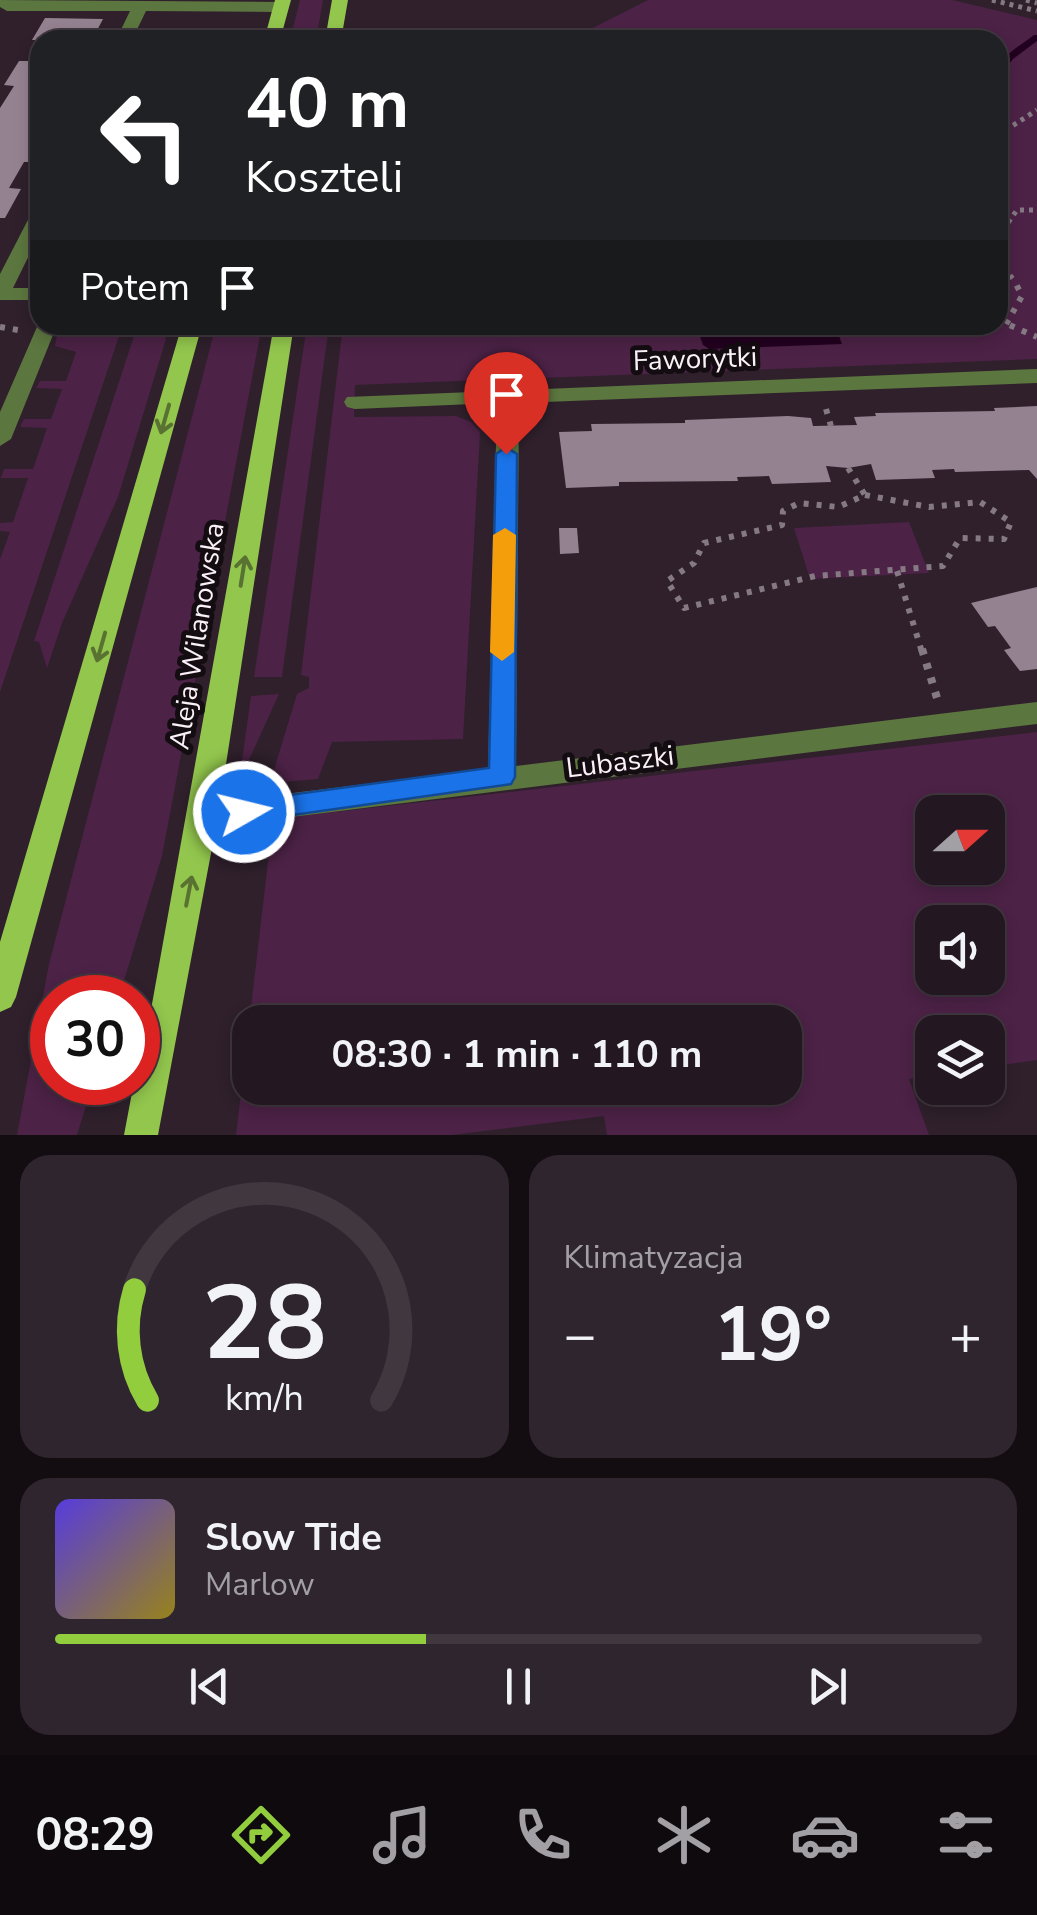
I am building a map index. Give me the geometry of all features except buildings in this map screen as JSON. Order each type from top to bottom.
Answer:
[{"type":"main road","points":[[335,30],[340,0]]},
{"type":"main road","points":[[275,30],[282,3]]},
{"type":"main road","points":[[0,994],[189,335]]},
{"type":"main road","name":"Aleja Wilanowska","points":[[141,1135],[203,816],[282,335]]},
{"type":"street","points":[[3,0],[7,6],[139,8],[282,3]]},
{"type":"street","points":[[129,30],[139,8]]},
{"type":"street","points":[[30,234],[0,294],[30,294]]},
{"type":"street","points":[[0,439],[53,335]]},
{"type":"street","name":"Faworytki","points":[[354,402],[1037,376]]},
{"type":"street","points":[[502,777],[508,396]]},
{"type":"street","name":"Lubaszki","points":[[203,816],[1037,713]]},
{"type":"path","points":[[992,0],[1037,11]]},
{"type":"path","points":[[1026,0],[1037,3]]},
{"type":"path","points":[[1008,129],[1037,110]]},
{"type":"path","points":[[1008,223],[1017,210],[1037,210]]},
{"type":"path","points":[[1008,274],[1022,296],[1008,320]]},
{"type":"path","points":[[1008,325],[1037,337]]},
{"type":"path","points":[[848,468],[865,495]]},
{"type":"path","points":[[865,495],[931,507],[975,501],[994,505],[1011,522],[1004,540],[960,538],[943,566],[815,576],[684,608],[668,581],[674,573],[694,564],[704,542],[782,525],[783,511],[800,502],[838,506],[865,495]]},
{"type":"path","points":[[896,571],[946,722]]},
{"type":"shaded area","points":[[300,0],[323,0],[318,30],[292,30]]},
{"type":"shaded area","points":[[648,0],[952,0],[1037,20],[1037,359],[355,385],[354,417],[456,416],[471,422],[480,432],[463,739],[332,742],[318,779],[270,783],[297,694],[309,688],[309,677],[301,675],[342,335],[1008,335],[1008,30],[589,30]]},
{"type":"shaded area","points":[[119,335],[0,692],[0,559],[10,532],[0,531],[0,523],[13,522],[28,478],[1,478],[4,469],[33,469],[47,428],[20,427],[24,419],[51,419],[62,389],[36,388],[40,381],[66,381],[76,352],[55,346],[57,336]]},
{"type":"shaded area","points":[[134,335],[164,335],[118,497],[62,623],[47,668],[39,642],[34,641]]},
{"type":"shaded area","points":[[213,335],[260,335],[162,856],[126,975],[47,975]]},
{"type":"shaded area","points":[[305,335],[328,335],[282,677],[254,677]]},
{"type":"shaded area","points":[[700,335],[839,335],[842,344],[709,349]]},
{"type":"shaded area","points":[[909,522],[929,573],[810,579],[794,528]]},
{"type":"shaded area","points":[[279,694],[239,782],[251,696]]},
{"type":"shaded area","points":[[1037,732],[1037,1060],[1005,1065],[1005,1015],[915,1015],[915,1078],[909,1079],[915,1105],[929,1135],[607,1135],[604,1116],[452,1135],[236,1135],[240,1105],[802,1105],[802,1005],[251,1005],[273,819]]},
{"type":"shaded area","points":[[30,1066],[30,1105],[86,1105],[77,1135],[17,1135]]},
{"type":"waterway","points":[[1008,60],[1037,37]]},
{"type":"slow traffic","points":[[502,652],[505,535]]},
{"type":"route","points":[[244,812],[502,777],[506,454]]}]
